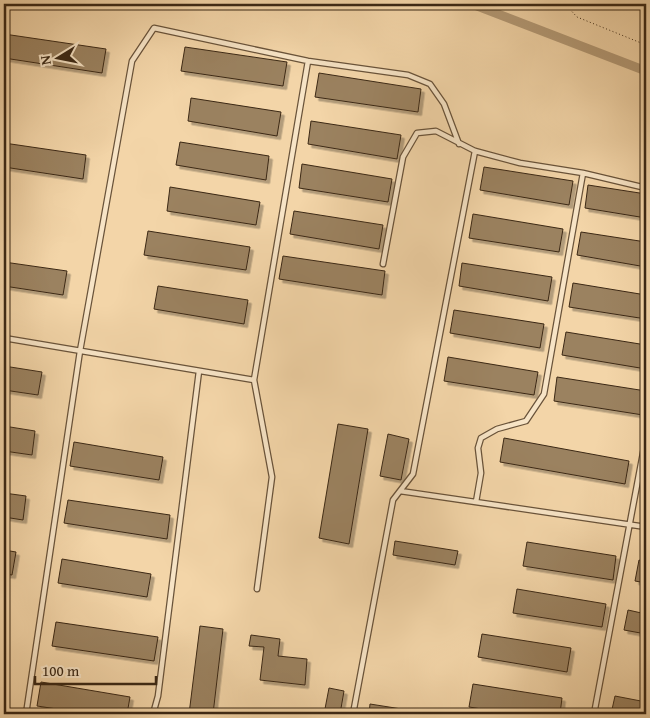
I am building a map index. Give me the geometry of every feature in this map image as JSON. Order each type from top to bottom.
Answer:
[{"type":"lane","points":[[26,714],[80,351],[132,61],[154,28],[308,61],[408,75],[430,84],[444,104],[459,144]]},
{"type":"lane","points":[[257,589],[272,477],[254,380],[308,61]]},
{"type":"lane","points":[[383,264],[403,157],[417,133],[436,131],[475,152],[520,163],[583,173],[646,188]]},
{"type":"lane","points":[[353,714],[392,500],[413,474],[475,152]]},
{"type":"lane","points":[[476,502],[481,474],[478,448],[481,438],[497,429],[526,420],[544,394],[583,173]]},
{"type":"lane","points":[[4,338],[254,380]]},
{"type":"lane","points":[[153,714],[158,696],[198,371]]},
{"type":"lane","points":[[594,714],[646,437]]},
{"type":"lane","points":[[400,491],[646,527]]},
{"type":"path","points":[[565,4],[576,17],[646,45]]},
{"type":"building","points":[[4,34],[106,49],[102,73],[4,58]]},
{"type":"building","points":[[185,47],[287,62],[283,86],[181,71]]},
{"type":"building","points":[[319,73],[421,89],[418,112],[315,97]]},
{"type":"building","points":[[191,98],[281,112],[277,136],[188,121]]},
{"type":"building","points":[[311,121],[401,135],[397,159],[308,144]]},
{"type":"building","points":[[180,142],[269,156],[266,180],[176,165]]},
{"type":"building","points":[[4,143],[86,155],[83,179],[4,167]]},
{"type":"building","points":[[302,164],[392,179],[388,202],[299,188]]},
{"type":"building","points":[[484,167],[573,181],[569,205],[480,190]]},
{"type":"building","points":[[588,185],[646,194],[646,218],[585,208]]},
{"type":"building","points":[[170,187],[260,202],[256,225],[167,211]]},
{"type":"building","points":[[294,211],[383,225],[379,249],[290,234]]},
{"type":"building","points":[[473,214],[563,229],[559,252],[469,238]]},
{"type":"building","points":[[148,231],[250,247],[246,270],[144,255]]},
{"type":"building","points":[[581,232],[646,242],[646,267],[577,255]]},
{"type":"building","points":[[283,256],[385,271],[382,295],[279,279]]},
{"type":"building","points":[[4,262],[67,271],[63,295],[4,286]]},
{"type":"building","points":[[462,263],[552,277],[548,301],[459,286]]},
{"type":"building","points":[[573,283],[646,295],[646,319],[569,307]]},
{"type":"building","points":[[158,286],[248,300],[244,324],[154,309]]},
{"type":"building","points":[[454,310],[544,324],[540,348],[450,333]]},
{"type":"building","points":[[566,332],[646,345],[646,369],[562,355]]},
{"type":"building","points":[[448,357],[538,372],[534,395],[444,381]]},
{"type":"building","points":[[4,366],[42,372],[38,395],[4,390]]},
{"type":"building","points":[[557,377],[646,391],[643,415],[554,401]]},
{"type":"building","points":[[338,424],[368,429],[349,544],[319,538]]},
{"type":"building","points":[[4,426],[35,431],[32,455],[4,451]]},
{"type":"building","points":[[388,434],[409,439],[401,480],[380,476]]},
{"type":"building","points":[[504,438],[629,461],[625,484],[500,462]]},
{"type":"building","points":[[74,442],[163,457],[159,480],[70,466]]},
{"type":"building","points":[[4,493],[26,496],[23,520],[4,517]]},
{"type":"building","points":[[68,500],[170,515],[167,539],[64,523]]},
{"type":"building","points":[[395,541],[458,551],[455,565],[393,555]]},
{"type":"building","points":[[527,542],[616,556],[613,580],[523,566]]},
{"type":"building","points":[[4,550],[16,552],[12,575],[4,574]]},
{"type":"building","points":[[62,559],[151,574],[147,597],[58,583]]},
{"type":"building","points":[[639,560],[646,562],[646,583],[635,581]]},
{"type":"building","points":[[517,589],[606,604],[602,627],[513,613]]},
{"type":"building","points":[[628,610],[646,614],[646,634],[624,630]]},
{"type":"building","points":[[56,622],[158,637],[154,661],[52,646]]},
{"type":"building","points":[[200,626],[223,629],[213,714],[189,714]]},
{"type":"building","points":[[482,634],[571,648],[567,672],[478,657]]},
{"type":"building","points":[[251,635],[280,639],[278,656],[307,659],[305,685],[260,680],[264,647],[249,646]]},
{"type":"building","points":[[41,682],[130,697],[127,714],[90,714],[37,706]]},
{"type":"building","points":[[473,684],[562,698],[560,714],[513,714],[469,707]]},
{"type":"building","points":[[329,688],[344,691],[340,714],[324,714]]},
{"type":"building","points":[[615,696],[646,702],[646,714],[611,714]]},
{"type":"building","points":[[370,704],[414,711],[413,714],[369,714]]},
{"type":"waterway","points":[[472,4],[646,71]]}]
